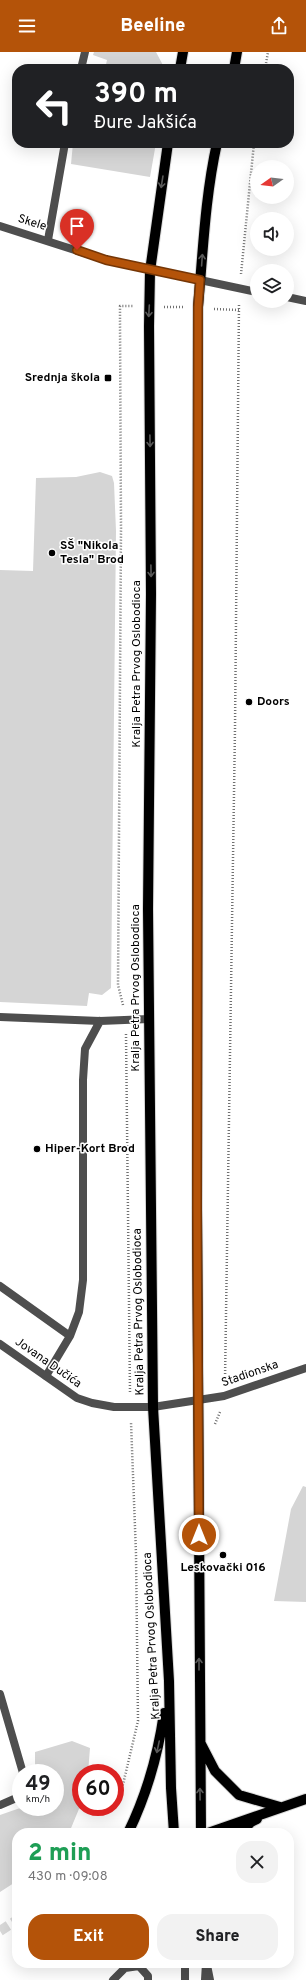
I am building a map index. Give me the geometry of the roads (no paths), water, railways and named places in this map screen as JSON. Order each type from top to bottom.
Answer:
[{"type":"main road","points":[[181,64],[183,52]]},
{"type":"main road","points":[[235,64],[238,52]]},
{"type":"main road","name":"Kralja Petra Prvog Oslobodioca","points":[[167,148],[150,270],[151,602],[148,901],[153,1407],[169,1681],[171,1788],[174,1828]]},
{"type":"main road","points":[[201,1828],[199,1740],[199,1401],[197,1209],[198,307],[203,234],[216,148]]},
{"type":"main road","points":[[130,1828],[141,1806],[153,1768],[162,1726],[169,1681]]},
{"type":"main road","points":[[199,1740],[215,1771],[239,1795],[280,1807]]},
{"type":"main road","points":[[222,1828],[306,1799]]},
{"type":"main road","points":[[245,1828],[251,1822],[280,1807]]},
{"type":"street","points":[[82,64],[85,52]]},
{"type":"street","points":[[48,240],[64,148]]},
{"type":"street","name":"Skele","points":[[0,226],[48,240],[106,260],[250,290]]},
{"type":"street","points":[[294,298],[306,301]]},
{"type":"street","points":[[0,1017],[100,1021],[149,1019]]},
{"type":"street","points":[[46,1376],[70,1336],[79,1312],[83,1280],[83,1080],[85,1049],[100,1021]]},
{"type":"street","points":[[0,1286],[70,1336]]},
{"type":"street","name":"Jovana Dučića","points":[[0,1344],[77,1398],[92,1403],[130,1408],[153,1407]]},
{"type":"street","name":"Stadionska","points":[[153,1407],[224,1396],[306,1368]]},
{"type":"street","points":[[0,1694],[19,1764]]},
{"type":"street","points":[[0,1804],[12,1799]]},
{"type":"street","points":[[113,1980],[125,1968]]},
{"type":"street","points":[[141,1968],[148,1976],[148,1980]]},
{"type":"street","points":[[185,1968],[185,1980]]},
{"type":"street","points":[[205,1980],[206,1968]]},
{"type":"street","points":[[208,1968],[210,1980]]},
{"type":"tunnel","points":[[0,1931],[12,1923]]},
{"type":"place","name":"Srednja škola","points":[[108,378]]},
{"type":"place","name":"SŠ \"Nikola Tesla\" Brod","points":[[52,553]]},
{"type":"place","name":"Doors","points":[[249,702]]},
{"type":"place","name":"Hiper-Kort Brod","points":[[37,1149]]},
{"type":"place","name":"Leskovački 016","points":[[223,1555]]}]
